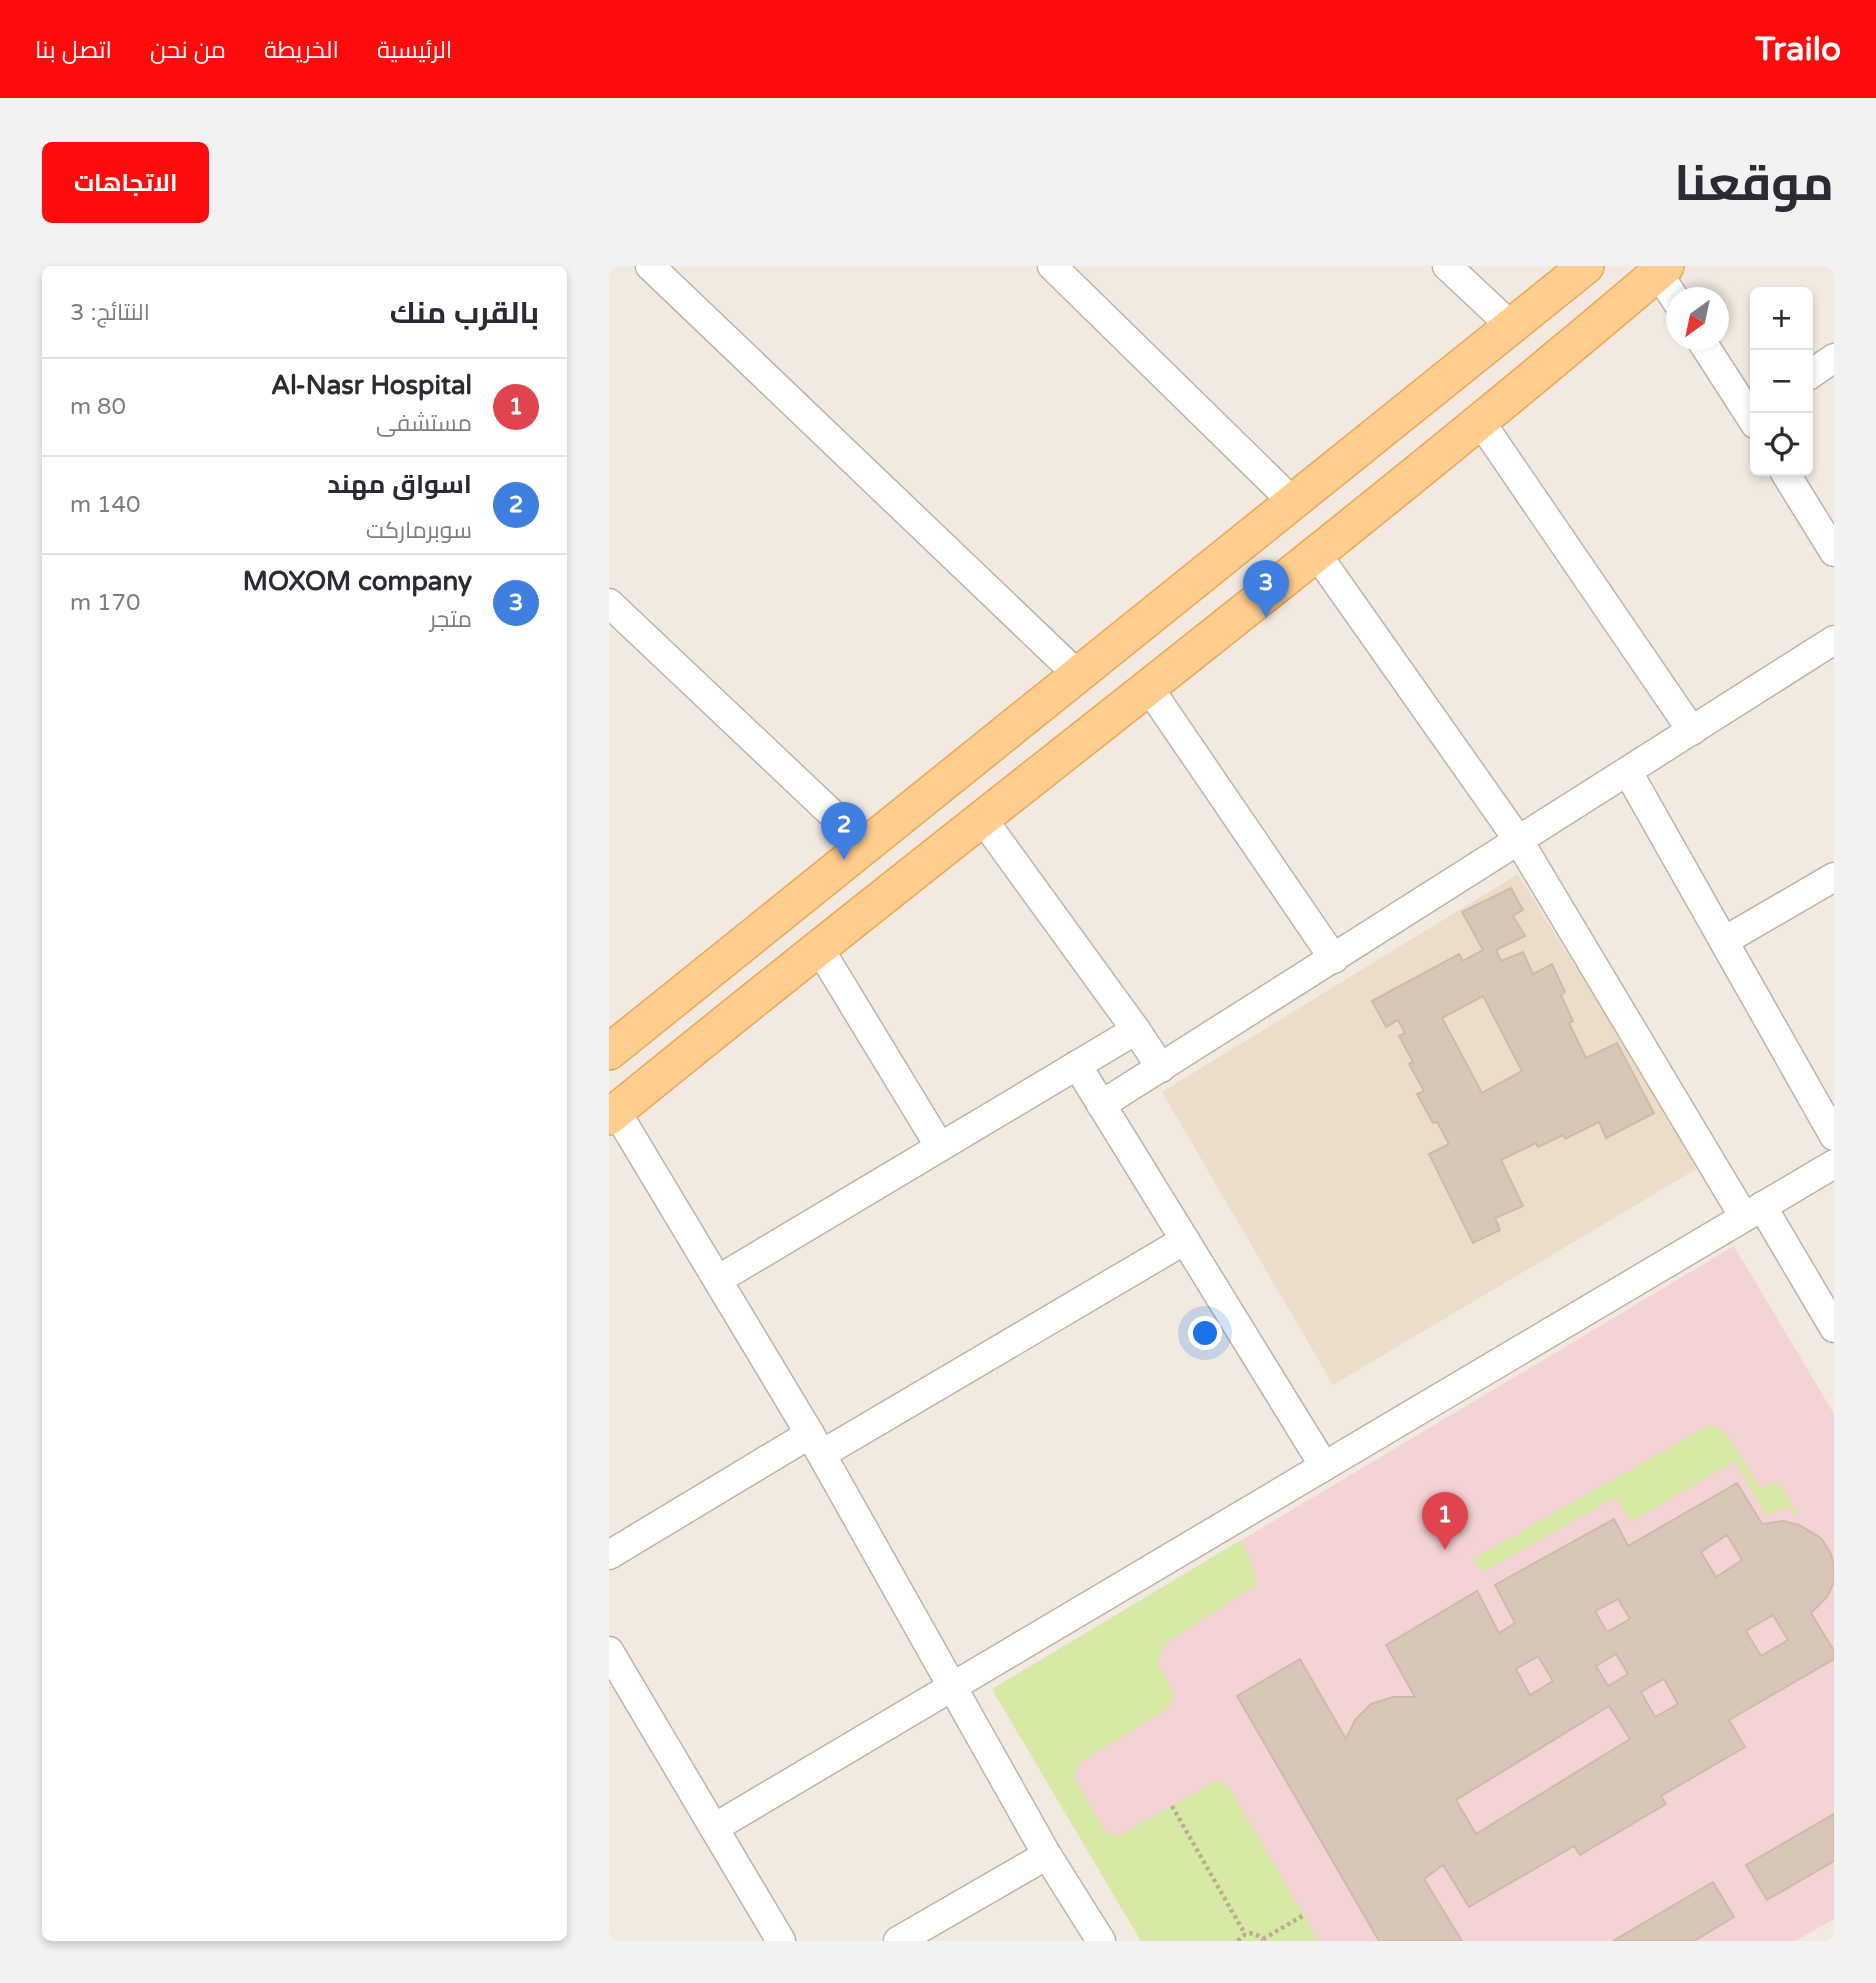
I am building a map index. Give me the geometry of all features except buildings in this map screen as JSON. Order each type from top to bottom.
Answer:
[{"type":"main road","points":[[609,1052],[1586,266]]},
{"type":"main road","points":[[613,1114],[982,818],[1149,688],[1662,270]]},
{"type":"main road","points":[[951,777],[982,818]]},
{"type":"street","points":[[650,266],[1079,676]]},
{"type":"street","points":[[1052,266],[1294,503]]},
{"type":"street","points":[[1447,266],[1511,326]]},
{"type":"street","points":[[1662,270],[1670,287]]},
{"type":"street","points":[[1707,350],[1751,413]]},
{"type":"street","points":[[1813,373],[1834,358]]},
{"type":"street","points":[[1480,421],[1692,731]]},
{"type":"street","points":[[1787,476],[1834,552]]},
{"type":"street","points":[[1316,553],[1519,841],[1753,1212],[1834,1328]]},
{"type":"street","points":[[609,603],[865,845]]},
{"type":"street","points":[[1101,1105],[1834,640]]},
{"type":"street","points":[[1149,688],[1333,959]]},
{"type":"street","points":[[1628,772],[1834,1136]]},
{"type":"street","points":[[982,818],[1161,1068]]},
{"type":"street","points":[[1724,941],[1834,877]]},
{"type":"street","points":[[819,948],[940,1147]]},
{"type":"street","points":[[719,1279],[1136,1030]]},
{"type":"street","points":[[1077,1065],[1324,1466]]},
{"type":"street","points":[[613,1114],[719,1279],[816,1444],[1047,1855],[1101,1941]]},
{"type":"street","points":[[714,1828],[1834,1164]]},
{"type":"street","points":[[609,1555],[1185,1240]]},
{"type":"street","points":[[609,1651],[781,1941]]},
{"type":"street","points":[[898,1941],[1047,1855]]},
{"type":"path","points":[[1172,1806],[1245,1934]]},
{"type":"path","points":[[1238,1941],[1245,1934],[1255,1933],[1263,1940],[1304,1915]]},
{"type":"shaded area","points":[[1518,874],[1700,1167],[1333,1385],[1162,1092]]},
{"type":"shaded area","points":[[1734,1246],[1834,1414],[1834,1919],[1795,1941],[1141,1941],[992,1689]]},
{"type":"green space","points":[[1709,1425],[1723,1429],[1761,1489],[1778,1481],[1798,1513],[1794,1516],[1788,1506],[1767,1516],[1735,1461],[1631,1522],[1616,1497],[1483,1572],[1473,1559]]},
{"type":"green space","points":[[1241,1540],[1256,1576],[1254,1587],[1169,1641],[1159,1654],[1159,1666],[1174,1694],[1169,1708],[1078,1764],[1074,1777],[1106,1832],[1117,1837],[1214,1782],[1221,1781],[1229,1788],[1319,1941],[1141,1941],[992,1689]]},
{"type":"place","name":"MOXOM company","points":[[1266,618]]},
{"type":"place","name":"اسواق مهند","points":[[844,860]]},
{"type":"place","name":"Al-Nasr Hospital","points":[[1445,1550]]}]
